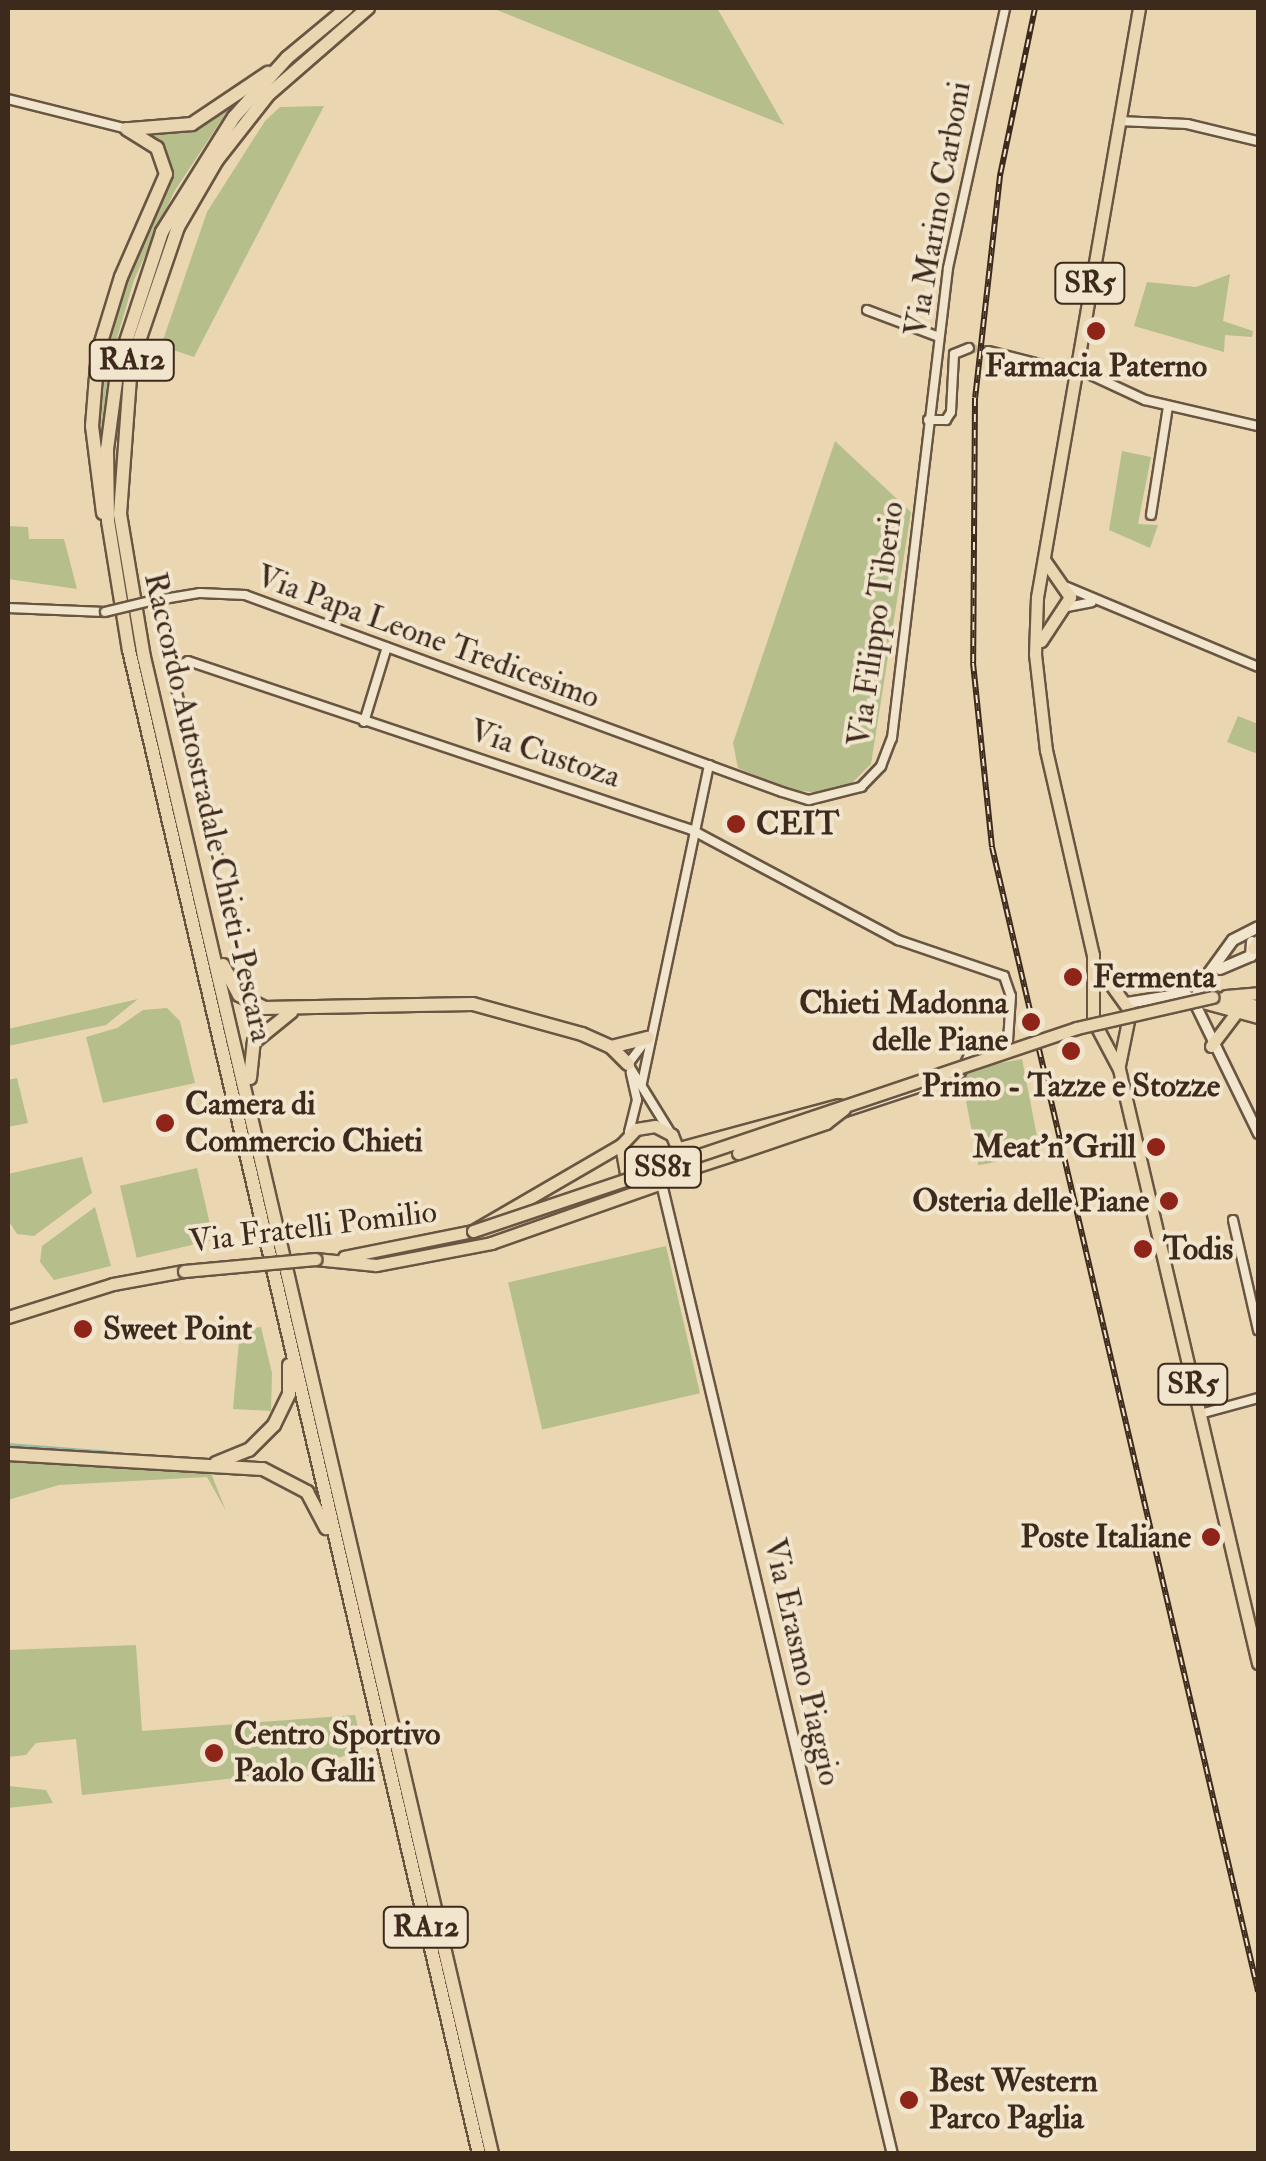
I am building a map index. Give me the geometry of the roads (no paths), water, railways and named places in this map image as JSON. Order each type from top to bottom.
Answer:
[{"type":"highway","name":"Raccordo Autostradale Chieti-Pescara","points":[[348,8],[274,71],[197,169],[142,281],[112,402],[108,521],[117,596],[479,2154]]},
{"type":"highway","name":"Raccordo Autostradale Chieti-Pescara","points":[[368,8],[286,76],[208,174],[156,278],[126,390],[119,482],[126,571],[492,2154]]},
{"type":"highway","points":[[127,129],[192,124],[274,71]]},
{"type":"highway","points":[[108,521],[99,507],[92,434],[96,364],[116,292],[166,174],[156,148],[127,129]]},
{"type":"highway","points":[[210,941],[239,995],[258,1006],[293,1011],[454,1002],[549,1022],[610,1046],[628,1064]]},
{"type":"highway","points":[[249,1109],[254,1042],[293,1011]]},
{"type":"highway","points":[[610,1046],[648,1038]]},
{"type":"highway","points":[[211,1464],[249,1450],[279,1419],[291,1384],[288,1333]]},
{"type":"highway","points":[[8,1454],[264,1469],[306,1492],[324,1518],[338,1574],[347,1585]]},
{"type":"main road","name":"SR5","points":[[1139,8],[1039,589],[1039,680],[1046,750],[1093,956],[1093,1020],[1120,1070],[1258,1663]]},
{"type":"main road","name":"SR5","points":[[1039,680],[1043,632],[1062,611],[1062,584],[1044,558]]},
{"type":"main road","points":[[1039,589],[1062,584]]},
{"type":"main road","points":[[1038,604],[1062,611]]},
{"type":"main road","points":[[1215,972],[1230,945],[1258,926]]},
{"type":"main road","points":[[1191,998],[1215,972],[1240,960],[1256,945],[1244,936]]},
{"type":"main road","points":[[1230,945],[1240,960]]},
{"type":"main road","name":"SR5","points":[[1093,956],[1115,995],[1131,1006],[1124,1029],[1120,1070]]},
{"type":"main road","points":[[1191,998],[1189,980],[1201,984]]},
{"type":"main road","name":"SS81","points":[[1212,997],[1258,992]]},
{"type":"main road","points":[[1095,1003],[1115,995]]},
{"type":"main road","points":[[1212,997],[1258,1006]]},
{"type":"main road","name":"Via Fratelli Pomilio","points":[[8,1317],[112,1284],[184,1271],[385,1252],[473,1231],[1099,1022],[1212,997]]},
{"type":"main road","points":[[1131,1006],[1191,998],[1234,1015],[1258,1017]]},
{"type":"main road","points":[[1210,1046],[1234,1015]]},
{"type":"main road","points":[[1100,1030],[1124,1029]]},
{"type":"main road","points":[[679,1148],[817,1108],[852,1104]]},
{"type":"main road","points":[[315,1260],[376,1265],[491,1243],[643,1184],[661,1183],[675,1172],[826,1123],[852,1104]]},
{"type":"main road","points":[[473,1231],[556,1186],[646,1126],[672,1136],[679,1148],[675,1172]]},
{"type":"main road","points":[[625,1140],[626,1174],[643,1184]]},
{"type":"street","name":"Via Marino Carboni","points":[[928,420],[968,155],[1005,8]]},
{"type":"street","points":[[8,99],[127,129]]},
{"type":"street","points":[[1120,121],[1187,124],[1258,141]]},
{"type":"street","points":[[867,310],[940,337]]},
{"type":"street","points":[[928,420],[946,420],[951,412],[954,354],[969,348]]},
{"type":"street","points":[[988,351],[1075,370],[1168,406],[1258,426]]},
{"type":"street","points":[[1151,515],[1168,406]]},
{"type":"street","name":"Via Filippo Tiberio","points":[[709,765],[809,800],[861,787],[880,766],[892,738],[928,420]]},
{"type":"street","points":[[1062,584],[1096,602],[1258,668]]},
{"type":"street","name":"Via Papa Leone Tredicesimo","points":[[8,608],[105,612],[146,602],[227,592],[709,765]]},
{"type":"street","points":[[1062,611],[1096,602]]},
{"type":"street","points":[[364,722],[387,647]]},
{"type":"street","name":"Via Custoza","points":[[218,858],[176,688],[182,663],[692,830],[898,940],[998,972],[1011,996],[1008,1040],[970,1053],[960,1074],[675,1172]]},
{"type":"street","points":[[642,1084],[648,1038],[709,765]]},
{"type":"street","points":[[1191,998],[1210,1046],[1258,1133]]},
{"type":"street","points":[[628,1064],[648,1038]]},
{"type":"street","points":[[628,1064],[672,1136]]},
{"type":"street","points":[[625,1140],[637,1100],[628,1064]]},
{"type":"street","name":"Via Erasmo Piaggio","points":[[661,1183],[892,2154]]},
{"type":"street","points":[[1233,1220],[1258,1330]]},
{"type":"street","points":[[1200,1414],[1258,1398]]},
{"type":"waterway","points":[[8,1444],[112,1452]]},
{"type":"tunnel","points":[[969,348],[988,351]]},
{"type":"railway","points":[[1035,8],[1000,176],[975,398],[973,663],[992,847],[1258,1991]]},
{"type":"place","name":"Farmacia Paterno","points":[[1096,331]]},
{"type":"place","name":"CEIT","points":[[736,824]]},
{"type":"place","name":"Fermenta","points":[[1073,977]]},
{"type":"place","name":"Chieti Madonna delle Piane","points":[[1031,1022]]},
{"type":"place","name":"Primo - Tazze e Stozze","points":[[1071,1051]]},
{"type":"place","name":"Camera di Commercio Chieti","points":[[165,1123]]},
{"type":"place","name":"Meat'n'Grill","points":[[1156,1147]]},
{"type":"place","name":"Osteria delle Piane","points":[[1169,1201]]},
{"type":"place","name":"Todis","points":[[1143,1249]]},
{"type":"place","name":"Sweet Point","points":[[83,1329]]},
{"type":"place","name":"Poste Italiane","points":[[1211,1537]]},
{"type":"place","name":"Centro Sportivo Paolo Galli","points":[[214,1753]]},
{"type":"place","name":"Best Western Parco Paglia","points":[[909,2100]]}]
